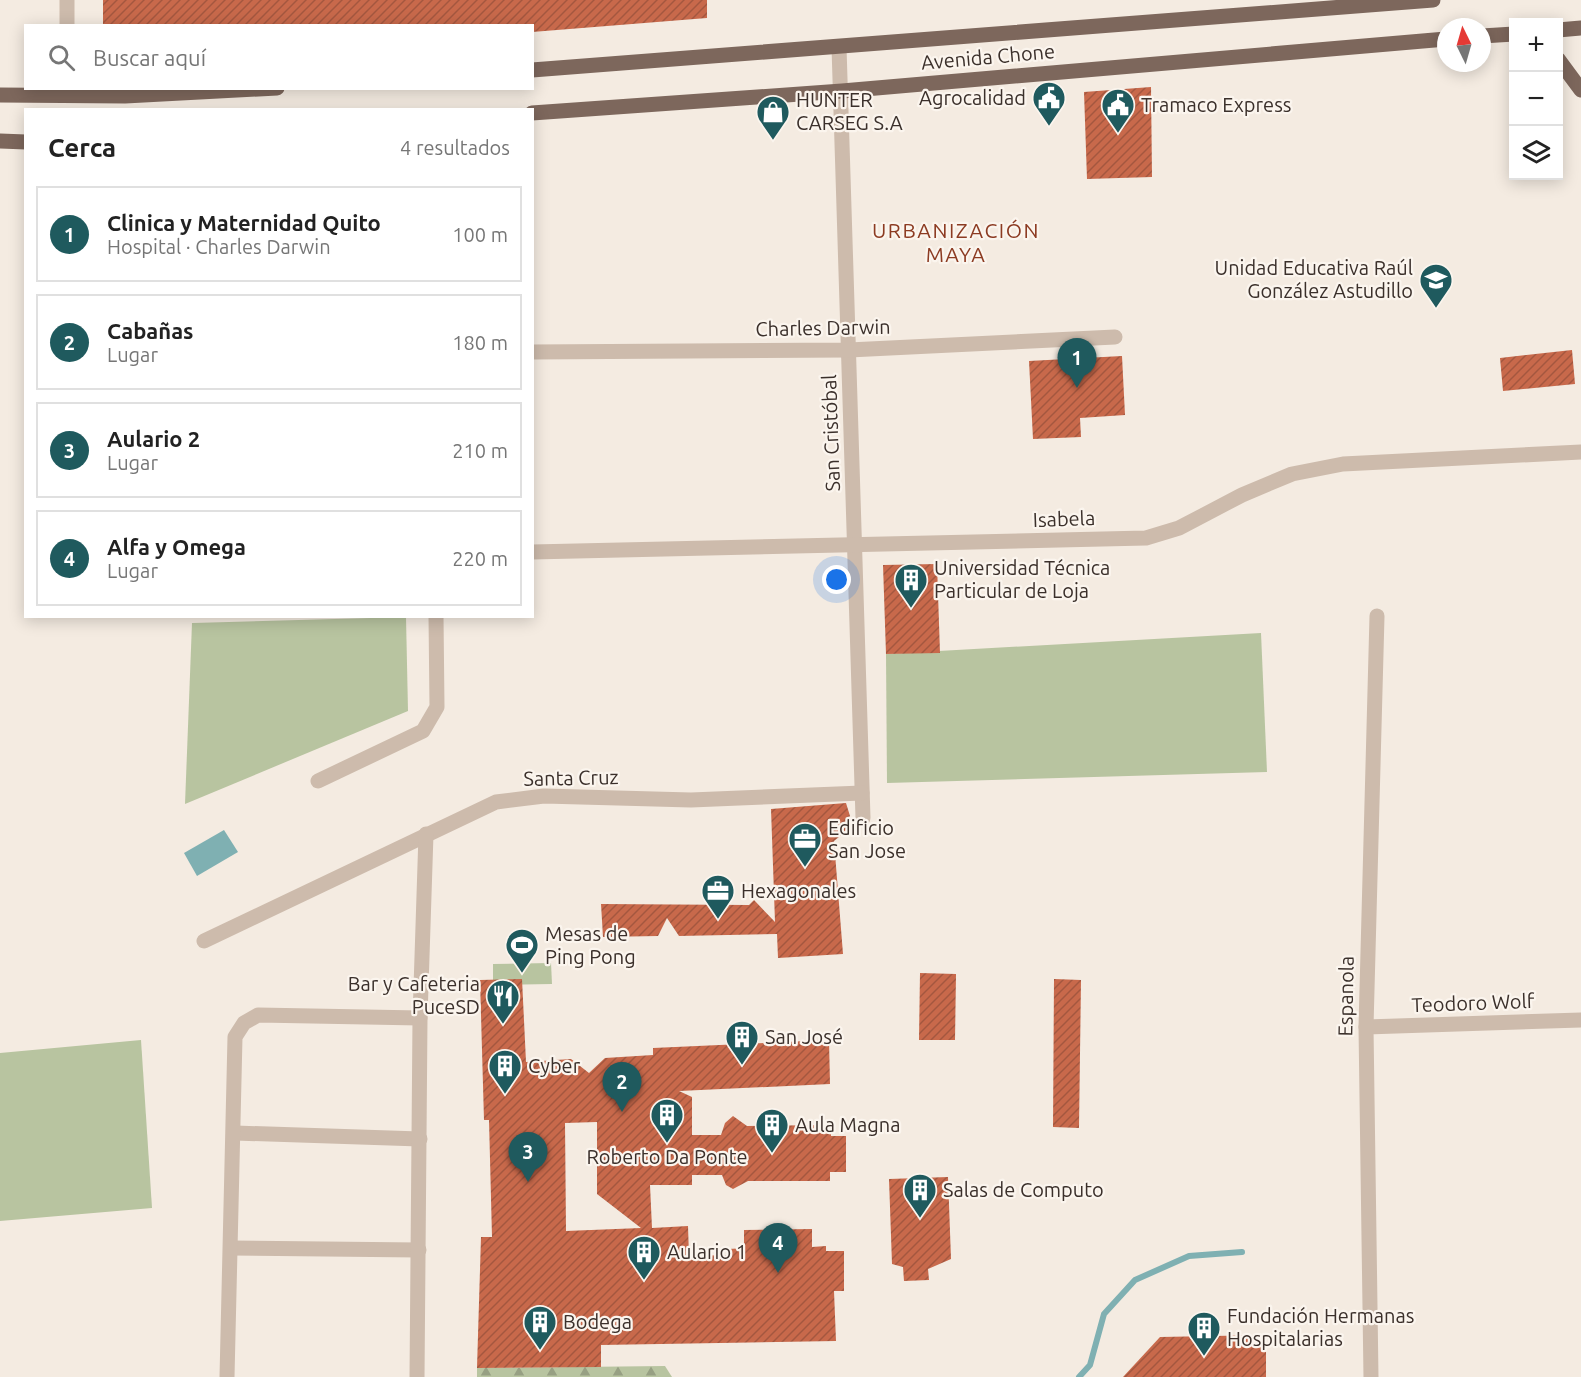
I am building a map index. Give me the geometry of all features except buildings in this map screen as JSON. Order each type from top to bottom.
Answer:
[{"type":"main road","name":"Avenida Chone","points":[[534,70],[1433,0]]},
{"type":"main road","points":[[1563,30],[1581,28]]},
{"type":"main road","points":[[1491,36],[1509,35]]},
{"type":"main road","name":"Avenida Chone","points":[[534,113],[842,91],[1437,40]]},
{"type":"main road","points":[[1563,66],[1581,90]]},
{"type":"main road","points":[[0,95],[67,92],[126,96],[239,90]]},
{"type":"main road","points":[[0,141],[24,142]]},
{"type":"street","points":[[67,0],[67,24]]},
{"type":"street","name":"San Cristóbal","points":[[839,47],[863,818]]},
{"type":"street","name":"Charles Darwin","points":[[534,352],[849,350],[1115,337]]},
{"type":"street","name":"Isabela","points":[[534,552],[1146,538],[1179,528],[1242,495],[1292,474],[1343,465],[1581,452]]},
{"type":"street","name":"Espanola","points":[[1371,1377],[1366,1027],[1377,616]]},
{"type":"street","points":[[318,781],[423,731],[432,718],[439,696],[436,618]]},
{"type":"street","name":"Santa Cruz","points":[[204,941],[496,802],[544,796],[691,800],[862,793]]},
{"type":"street","points":[[417,1377],[420,1018],[426,834]]},
{"type":"street","points":[[227,1377],[235,1133],[235,1037],[244,1023],[258,1015],[420,1018]]},
{"type":"street","name":"Teodoro Wolf","points":[[1366,1027],[1581,1020]]},
{"type":"street","points":[[235,1133],[420,1139]]},
{"type":"street","points":[[231,1248],[419,1250]]},
{"type":"green space","points":[[406,618],[408,711],[185,804],[192,623]]},
{"type":"green space","points":[[1261,633],[1267,772],[887,783],[886,654]]},
{"type":"green space","name":"Mesas de Ping Pong","points":[[551,963],[552,984],[493,985],[493,964]]},
{"type":"green space","points":[[141,1040],[152,1208],[0,1221],[0,1053]]},
{"type":"green space","points":[[665,1366],[672,1377],[477,1377],[477,1368]]},
{"type":"water","points":[[224,830],[238,852],[197,876],[184,853]]},
{"type":"waterway","points":[[1079,1377],[1090,1365],[1104,1314],[1135,1280],[1189,1256],[1242,1252]]},
{"type":"place","name":"Agrocalidad","points":[[1049,127]]},
{"type":"place","name":"Tramaco Express","points":[[1118,134]]},
{"type":"place","name":"HUNTER CARSEG S.A","points":[[773,141]]},
{"type":"place","name":"Unidad Educativa Raúl González Astudillo","points":[[1436,309]]},
{"type":"place","name":"Clinica y Maternidad Quito","points":[[1077,388]]},
{"type":"place","name":"Universidad Técnica Particular de Loja","points":[[911,609]]},
{"type":"place","name":"Edificio San Jose","points":[[805,868]]},
{"type":"place","name":"Hexagonales","points":[[718,920]]},
{"type":"place","name":"Mesas de Ping Pong","points":[[522,974]]},
{"type":"place","name":"Bar y Cafeteria PuceSD","points":[[503,1025]]},
{"type":"place","name":"San José","points":[[742,1066]]},
{"type":"place","name":"Cyber","points":[[505,1095]]},
{"type":"place","name":"Cabañas","points":[[622,1112]]},
{"type":"place","name":"Roberto Da Ponte","points":[[667,1144]]},
{"type":"place","name":"Aula Magna","points":[[772,1154]]},
{"type":"place","name":"Aulario 2","points":[[528,1182]]},
{"type":"place","name":"Salas de Computo","points":[[920,1219]]},
{"type":"place","name":"Alfa y Omega","points":[[778,1273]]},
{"type":"place","name":"Aulario 1","points":[[644,1281]]},
{"type":"place","name":"Bodega","points":[[540,1351]]},
{"type":"place","name":"Fundación Hermanas Hospitalarias","points":[[1204,1357]]},
{"type":"district","name":"URBANIZACIÓN MAYA","points":[[956,243]]}]
